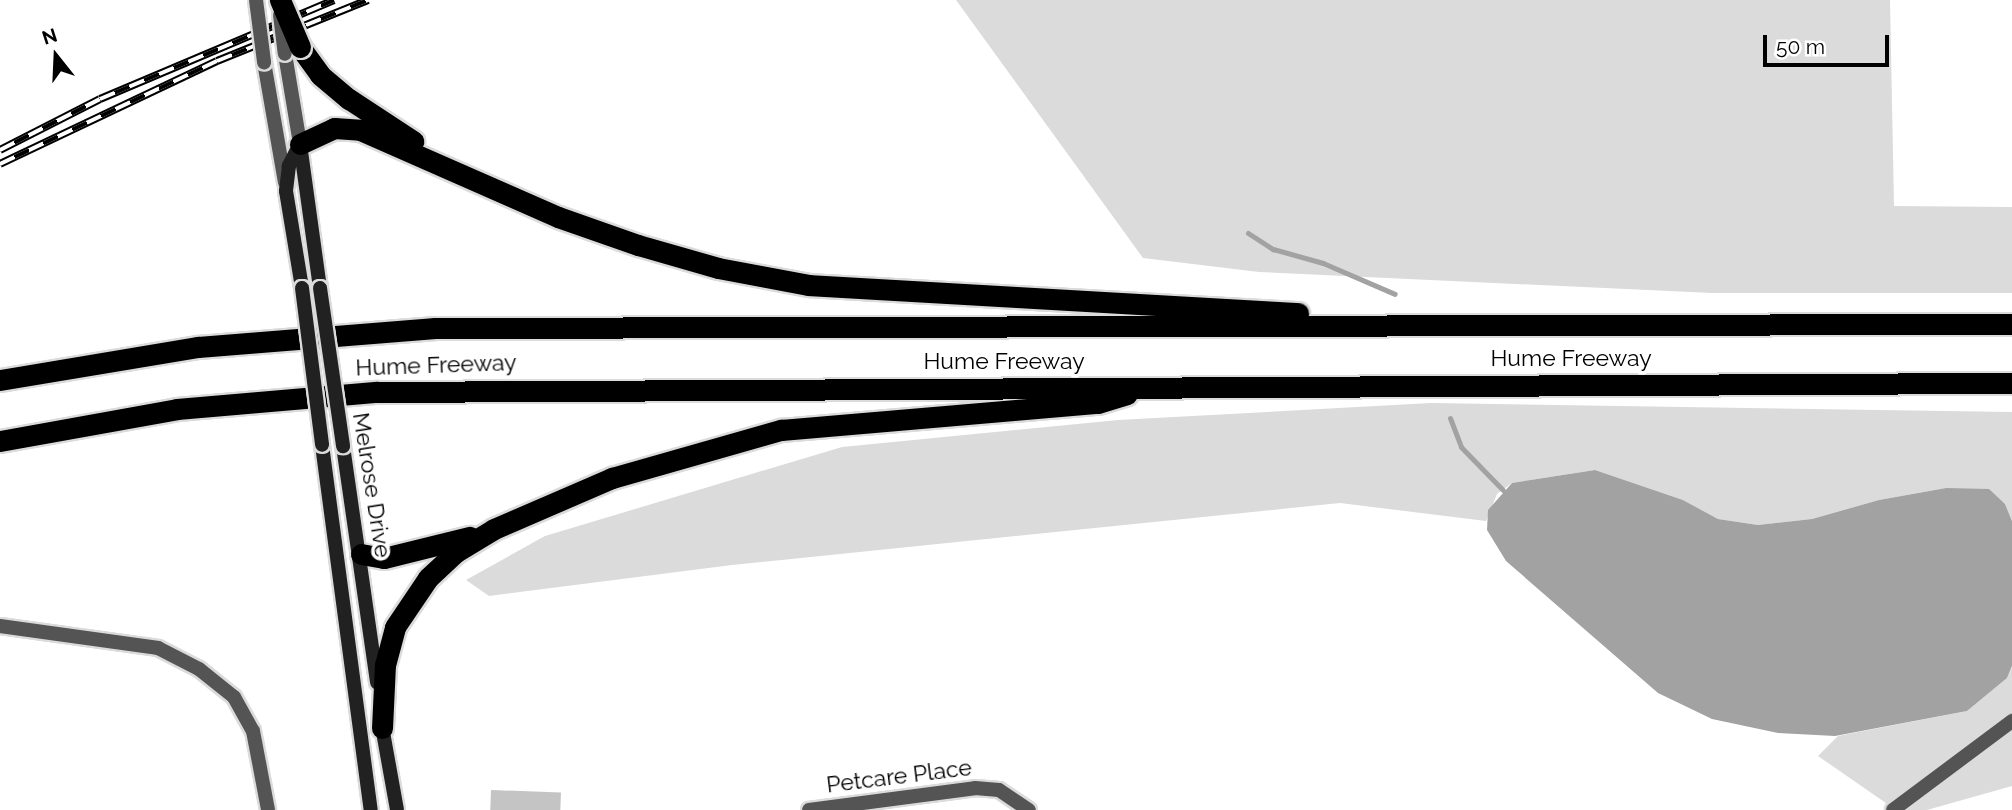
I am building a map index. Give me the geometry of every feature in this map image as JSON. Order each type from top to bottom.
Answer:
[{"type":"highway","points":[[279,0],[293,50],[320,75],[349,99],[476,179]]},
{"type":"highway","points":[[300,144],[329,129],[354,129],[476,179],[558,217],[638,245],[718,268],[809,285],[1028,301],[1564,326]]},
{"type":"highway","name":"Hume Freeway","points":[[0,380],[198,347],[435,328],[2012,324]]},
{"type":"highway","name":"Hume Freeway","points":[[0,441],[177,410],[377,392],[2012,383]]},
{"type":"highway","points":[[382,728],[385,665],[395,627],[428,578],[456,552],[494,530],[612,478],[781,430],[1098,403],[1149,387]]},
{"type":"highway","points":[[360,554],[384,558],[418,552],[494,530]]},
{"type":"main road","points":[[286,191],[289,166],[300,144]]},
{"type":"main road","name":"Melrose Drive","points":[[300,144],[360,554],[382,728],[397,810]]},
{"type":"main road","name":"Melrose Drive","points":[[286,191],[302,288],[371,810]]},
{"type":"main road","points":[[333,519],[345,542],[360,554]]},
{"type":"street","name":"Melrose Drive","points":[[256,0],[286,191]]},
{"type":"street","name":"Melrose Drive","points":[[293,50],[300,144]]},
{"type":"street","points":[[0,626],[158,648],[199,669],[234,697],[253,731],[268,810]]},
{"type":"street","points":[[1893,810],[2012,721]]},
{"type":"street","name":"Petcare Place","points":[[809,810],[975,788],[999,790],[1029,810]]},
{"type":"shaded area","points":[[956,0],[1890,0],[1894,206],[2012,207],[2012,293],[1712,293],[1259,272],[1143,258]]},
{"type":"shaded area","points":[[1431,403],[2012,412],[2012,521],[2005,504],[1946,488],[1879,500],[1812,519],[1758,525],[1718,519],[1683,500],[1595,470],[1512,483],[1497,494],[1486,521],[1340,503],[732,565],[489,596],[466,580],[545,536],[842,447],[1118,420]]},
{"type":"shaded area","points":[[1595,470],[1683,500],[1718,519],[1758,525],[1812,519],[1879,500],[1946,488],[1989,489],[2005,504],[2012,521],[2012,666],[2007,678],[1967,711],[1835,736],[1778,733],[1712,719],[1658,693],[1506,561],[1487,530],[1488,510],[1512,483]]},
{"type":"shaded area","points":[[2012,667],[2012,786],[1927,810],[1896,810],[1818,756],[1838,736],[1967,711],[2007,678]]},
{"type":"building","points":[[491,790],[561,792],[560,810],[490,810]]},
{"type":"waterway","points":[[1248,233],[1273,249],[1323,263],[1395,294]]},
{"type":"waterway","points":[[1450,418],[1461,447],[1503,490]]},
{"type":"railway","points":[[0,150],[100,99],[334,0]]},
{"type":"railway","points":[[0,164],[217,61],[368,0]]}]
